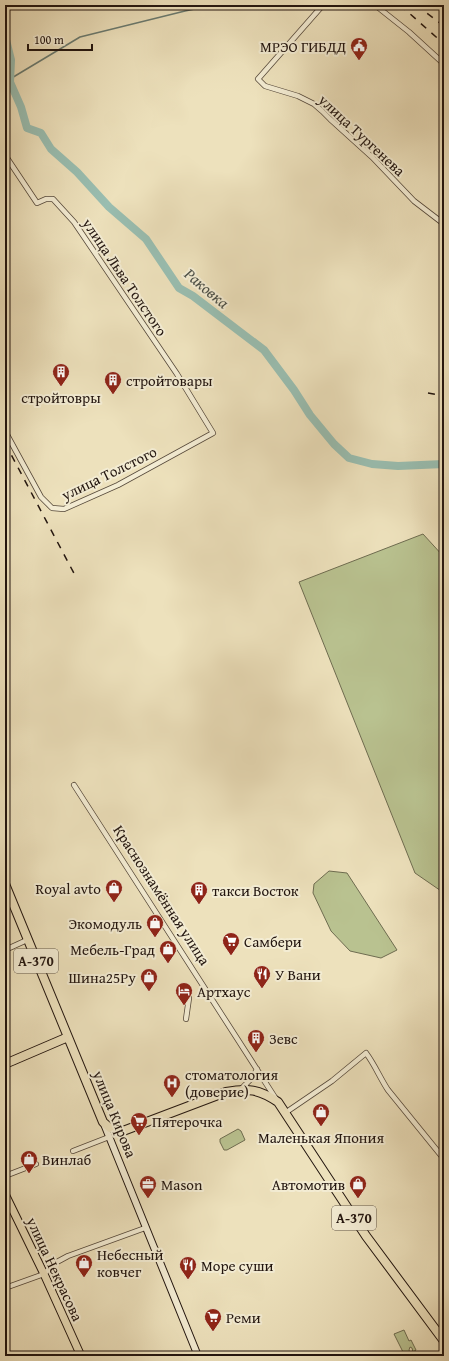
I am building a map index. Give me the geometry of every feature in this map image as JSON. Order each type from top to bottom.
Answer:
[{"type":"highway","name":"улица Кирова","points":[[5,884],[103,1122]]},
{"type":"highway","points":[[5,1064],[68,1037]]},
{"type":"highway","name":"Краснознамённая улица","points":[[240,1090],[255,1091],[267,1094],[278,1102],[366,1236],[444,1341]]},
{"type":"highway","name":"А-370","points":[[123,1132],[219,1095],[240,1090]]},
{"type":"highway","points":[[103,1122],[110,1128],[123,1132]]},
{"type":"main road","name":"улица Некрасова","points":[[5,1194],[44,1274],[81,1356]]},
{"type":"street","name":"улица Тургенева","points":[[323,5],[258,79],[265,86],[298,96],[314,104],[372,157],[414,201],[444,224]]},
{"type":"street","points":[[375,5],[409,32],[444,64]]},
{"type":"street","name":"улица Льва Толстого","points":[[5,155],[37,203],[46,199],[53,199],[74,222],[177,374],[213,433]]},
{"type":"street","name":"улица Толстого","points":[[5,431],[41,497],[52,508],[64,509],[118,485],[213,433]]},
{"type":"street","name":"Краснознамённая улица","points":[[74,784],[278,1102]]},
{"type":"street","points":[[5,950],[27,940]]},
{"type":"street","points":[[186,1019],[189,998]]},
{"type":"street","points":[[285,1113],[332,1081],[366,1053],[375,1065],[380,1078],[388,1090],[444,1159]]},
{"type":"street","points":[[240,1090],[253,1077],[257,1069]]},
{"type":"street","name":"улица Кирова","points":[[103,1122],[198,1356]]},
{"type":"street","points":[[73,1151],[123,1132]]},
{"type":"street","points":[[5,1176],[36,1164]]},
{"type":"street","points":[[5,1288],[44,1274],[55,1263],[68,1256],[145,1228]]},
{"type":"green space","points":[[423,534],[444,557],[444,893],[415,873],[299,582]]},
{"type":"green space","points":[[329,871],[347,873],[397,950],[381,958],[350,951],[331,931],[313,893],[314,884]]},
{"type":"green space","points":[[238,1129],[241,1131],[245,1140],[227,1150],[224,1150],[220,1139]]},
{"type":"green space","points":[[404,1330],[409,1341],[411,1340],[416,1350],[413,1352],[412,1348],[410,1347],[410,1353],[405,1356],[394,1334]]},
{"type":"waterway","points":[[10,79],[80,37],[214,5]]},
{"type":"waterway","name":"Раковка","points":[[5,36],[11,60],[10,82],[21,107],[27,128],[41,133],[51,149],[77,172],[109,207],[146,239],[179,288],[193,296],[264,350],[294,390],[310,415],[334,444],[349,458],[372,464],[398,466],[444,464]]},
{"type":"railway","points":[[400,5],[444,44]]},
{"type":"railway","points":[[416,5],[444,26]]},
{"type":"railway","points":[[428,393],[444,396]]},
{"type":"railway","points":[[5,443],[77,579]]},
{"type":"place","name":"МРЭО ГИБДД","points":[[359,61]]},
{"type":"place","name":"стройтовры","points":[[61,387]]},
{"type":"place","name":"стройтовары","points":[[113,395]]},
{"type":"place","name":"Royal avto","points":[[114,903]]},
{"type":"place","name":"такси Восток","points":[[199,905]]},
{"type":"place","name":"Экомодуль","points":[[155,938]]},
{"type":"place","name":"Самбери","points":[[231,956]]},
{"type":"place","name":"Мебель-Град","points":[[168,964]]},
{"type":"place","name":"У Вани","points":[[262,989]]},
{"type":"place","name":"Шина25Ру","points":[[149,992]]},
{"type":"place","name":"Артхаус","points":[[184,1006]]},
{"type":"place","name":"Зевс","points":[[256,1053]]},
{"type":"place","name":"стоматология (доверие)","points":[[172,1098]]},
{"type":"place","name":"Маленькая Япония","points":[[321,1127]]},
{"type":"place","name":"Пятерочка","points":[[139,1136]]},
{"type":"place","name":"Винлаб","points":[[29,1174]]},
{"type":"place","name":"Mason","points":[[148,1199]]},
{"type":"place","name":"Автомотив","points":[[358,1199]]},
{"type":"place","name":"Небесный ковчег","points":[[84,1278]]},
{"type":"place","name":"Море суши","points":[[188,1280]]},
{"type":"place","name":"Реми","points":[[213,1332]]}]
